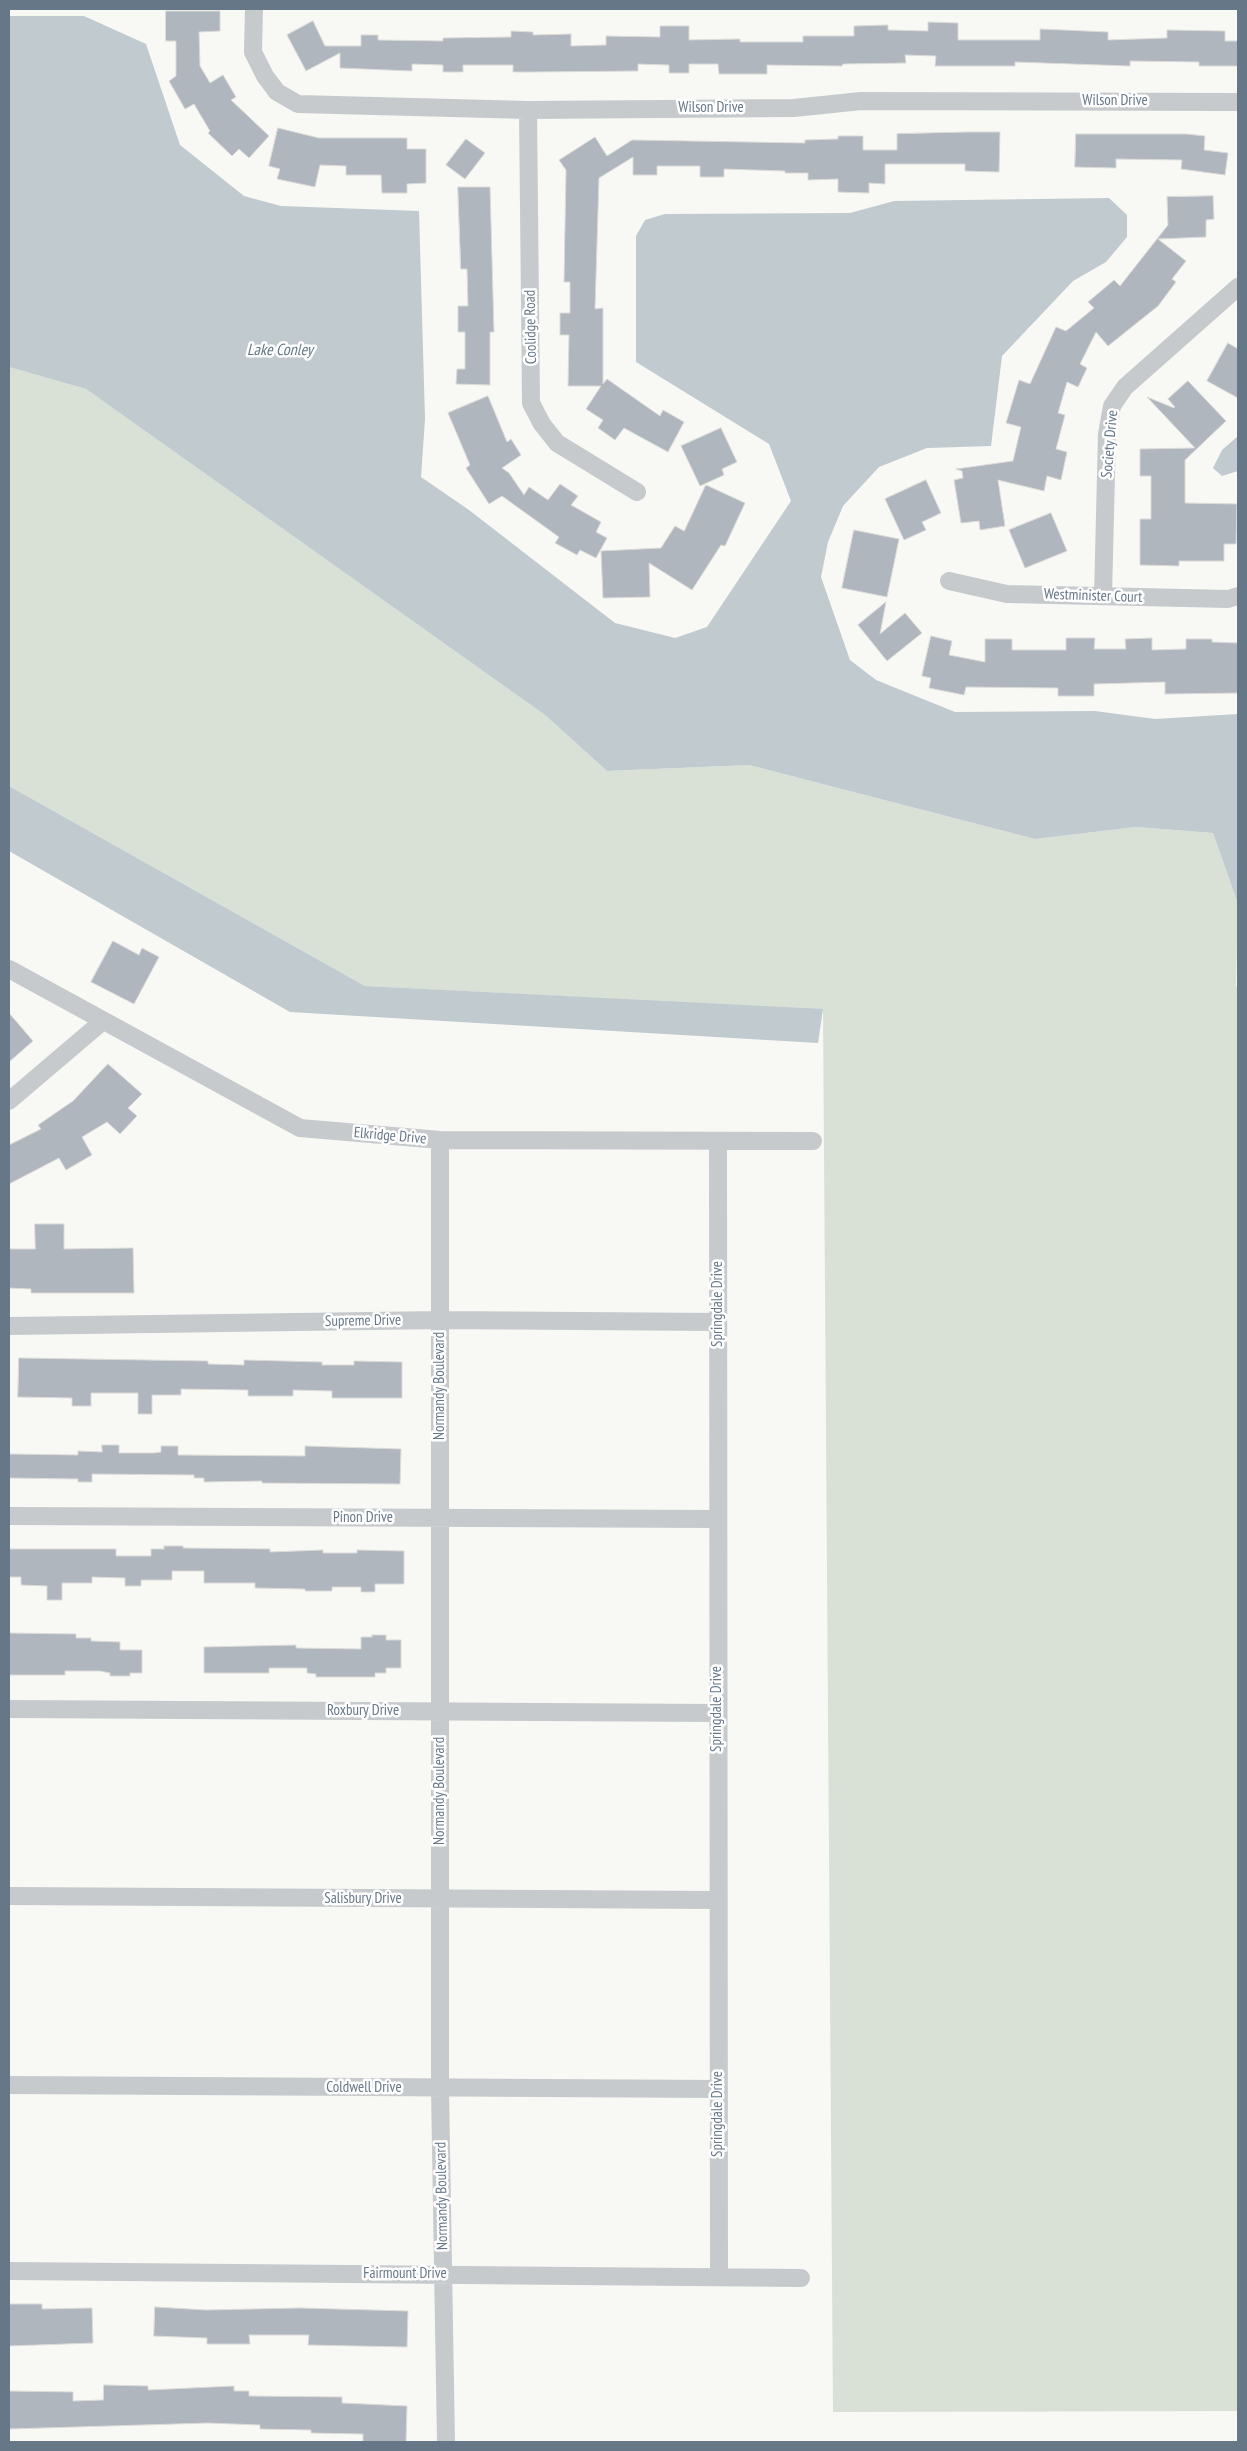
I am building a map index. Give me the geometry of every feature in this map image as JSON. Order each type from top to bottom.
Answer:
[{"type":"street","name":"Wilson Drive","points":[[254,9],[253,52],[265,76],[277,92],[298,104],[528,110],[794,108],[861,101],[1238,102]]},
{"type":"street","name":"Coolidge Road","points":[[528,110],[531,403],[542,424],[557,443],[638,492]]},
{"type":"street","name":"Society Drive","points":[[1103,596],[1107,434],[1112,406],[1125,388],[1238,287]]},
{"type":"street","name":"Westminister Court","points":[[949,581],[1007,594],[1228,599],[1238,596]]},
{"type":"street","name":"Elkridge Drive","points":[[9,969],[300,1128],[440,1140],[813,1141]]},
{"type":"street","points":[[9,1101],[103,1021]]},
{"type":"street","name":"Normandy Boulevard","points":[[440,1140],[440,2089],[446,2442]]},
{"type":"street","name":"Springdale Drive","points":[[718,1141],[718,2277]]},
{"type":"street","name":"Supreme Drive","points":[[9,1326],[441,1320],[718,1322]]},
{"type":"street","name":"Pinon Drive","points":[[9,1516],[717,1519]]},
{"type":"street","name":"Roxbury Drive","points":[[9,1709],[717,1713]]},
{"type":"street","name":"Salisbury Drive","points":[[9,1896],[718,1900]]},
{"type":"street","name":"Coldwell Drive","points":[[9,2085],[440,2089],[718,2089]]},
{"type":"street","name":"Fairmount Drive","points":[[9,2271],[801,2278]]},
{"type":"shaded area","points":[[9,367],[86,389],[545,715],[607,771],[749,765],[1035,839],[1136,827],[1213,833],[1238,904],[1236,986],[1238,988],[1238,2411],[833,2412],[823,1010],[365,986],[9,786]]},
{"type":"water","name":"Lake Conley","points":[[9,16],[84,16],[146,44],[180,145],[244,196],[281,206],[419,211],[425,419],[421,477],[469,510],[615,623],[675,638],[707,627],[791,501],[769,444],[636,362],[636,236],[645,220],[665,214],[850,213],[894,201],[1109,198],[1127,215],[1127,237],[1106,262],[1073,281],[1002,356],[991,446],[927,448],[879,467],[843,506],[828,542],[821,577],[850,660],[876,680],[955,712],[1095,711],[1155,719],[1238,714],[1238,904],[1213,833],[1136,827],[1035,839],[749,765],[607,771],[545,715],[86,389],[9,367]]},
{"type":"water","points":[[1238,436],[1238,471],[1222,476],[1213,468],[1222,450]]},
{"type":"water","points":[[9,786],[365,986],[823,1009],[818,1043],[290,1012],[9,851]]},
{"type":"building","points":[[166,11],[220,11],[220,31],[199,32],[200,66],[210,83],[223,75],[236,97],[231,100],[269,136],[249,158],[239,149],[232,156],[208,133],[210,131],[194,104],[185,109],[169,81],[176,76],[176,41],[166,41]]},
{"type":"building","points":[[313,21],[325,46],[361,46],[361,35],[378,35],[378,40],[443,41],[443,38],[511,37],[511,31],[533,32],[533,35],[571,34],[571,46],[606,45],[606,36],[660,37],[660,26],[689,26],[689,40],[740,39],[740,42],[803,42],[803,36],[854,36],[854,26],[888,25],[888,30],[928,31],[928,22],[958,23],[958,40],[1040,40],[1040,29],[1108,32],[1108,40],[1167,38],[1167,30],[1225,31],[1225,41],[1238,41],[1238,66],[1199,66],[1199,62],[1130,61],[1130,66],[1015,62],[1015,66],[935,66],[936,56],[905,55],[906,63],[843,64],[842,66],[767,65],[767,74],[719,74],[718,64],[689,64],[689,73],[669,73],[669,65],[638,64],[638,71],[513,72],[513,65],[463,65],[463,72],[443,72],[443,65],[412,64],[412,71],[340,68],[340,53],[306,71],[287,35]]},
{"type":"building","points":[[278,128],[319,138],[407,138],[407,149],[426,149],[426,183],[407,184],[407,193],[382,193],[381,175],[346,175],[346,166],[320,165],[315,187],[277,179],[280,169],[269,166]]},
{"type":"building","points":[[1000,132],[999,172],[965,171],[965,164],[885,164],[885,184],[869,183],[869,193],[838,192],[838,179],[808,180],[808,173],[785,173],[785,171],[724,169],[724,177],[700,177],[700,166],[657,166],[657,175],[633,175],[633,157],[599,178],[595,309],[603,308],[603,384],[607,379],[660,416],[663,410],[684,422],[668,452],[624,428],[615,440],[598,428],[603,420],[586,409],[601,386],[568,386],[569,335],[560,335],[560,313],[570,313],[570,282],[564,282],[566,170],[559,160],[595,137],[607,156],[632,140],[805,143],[805,140],[838,139],[838,136],[863,136],[863,150],[897,150],[897,134]]},
{"type":"building","points":[[1076,134],[1186,134],[1205,136],[1204,150],[1228,153],[1225,175],[1181,169],[1182,160],[1116,159],[1116,168],[1075,167]]},
{"type":"building","points":[[466,139],[485,153],[465,179],[446,165]]},
{"type":"building","points":[[458,187],[490,187],[494,332],[490,332],[490,385],[456,384],[457,369],[465,369],[465,332],[458,332],[458,306],[468,306],[467,269],[461,269]]},
{"type":"building","points":[[1213,196],[1214,219],[1206,220],[1206,237],[1158,239],[1186,261],[1172,279],[1176,282],[1158,306],[1108,346],[1096,332],[1080,364],[1087,368],[1078,387],[1067,382],[1058,413],[1065,415],[1056,449],[1067,452],[1061,480],[1047,476],[1044,491],[998,480],[1005,526],[980,530],[979,521],[961,523],[954,480],[963,478],[962,471],[956,469],[1013,461],[1021,427],[1006,423],[1019,380],[1030,384],[1056,327],[1066,331],[1094,308],[1088,302],[1114,280],[1120,286],[1168,225],[1167,197]]},
{"type":"building","points":[[1228,343],[1238,349],[1238,398],[1207,381]]},
{"type":"building","points":[[1188,381],[1226,421],[1185,460],[1185,503],[1237,504],[1236,544],[1224,544],[1224,561],[1179,561],[1179,566],[1140,565],[1140,519],[1151,519],[1151,476],[1140,476],[1140,449],[1195,448],[1147,397],[1174,408],[1168,399]]},
{"type":"building","points":[[488,396],[507,442],[511,439],[521,455],[502,468],[509,473],[524,495],[529,487],[548,500],[560,484],[578,496],[571,505],[601,522],[596,532],[607,538],[596,558],[580,550],[577,555],[555,543],[559,537],[502,496],[489,504],[466,468],[470,465],[448,413]]},
{"type":"building","points":[[721,428],[737,462],[722,469],[724,475],[700,486],[681,446]]},
{"type":"building","points":[[926,480],[941,513],[922,522],[926,530],[904,540],[885,499]]},
{"type":"building","points":[[706,485],[745,503],[725,546],[721,545],[692,590],[649,563],[650,597],[603,598],[601,551],[661,548],[675,526],[684,531]]},
{"type":"building","points":[[1051,513],[1067,551],[1025,568],[1009,530]]},
{"type":"building","points":[[854,530],[899,539],[887,597],[842,588]]},
{"type":"building","points":[[886,602],[880,634],[905,613],[922,633],[887,661],[858,625]]},
{"type":"building","points":[[931,636],[952,641],[949,655],[985,662],[985,639],[1012,639],[1012,650],[1066,650],[1066,638],[1095,638],[1094,649],[1126,649],[1125,639],[1152,638],[1152,650],[1186,649],[1186,639],[1212,639],[1212,642],[1238,643],[1238,693],[1165,694],[1165,682],[1094,684],[1094,696],[1058,696],[1058,688],[966,687],[964,695],[929,688],[931,678],[922,676]]},
{"type":"building","points":[[113,941],[139,955],[142,948],[159,957],[134,1004],[91,982]]},
{"type":"building","points":[[9,1013],[33,1041],[9,1062]]},
{"type":"building","points":[[108,1064],[142,1094],[128,1108],[137,1116],[120,1134],[107,1122],[82,1137],[92,1155],[66,1170],[59,1158],[9,1184],[9,1145],[41,1129],[38,1125],[73,1101]]},
{"type":"building","points":[[35,1224],[64,1224],[64,1249],[133,1248],[134,1293],[31,1293],[31,1289],[9,1288],[9,1249],[35,1249]]},
{"type":"building","points":[[19,1358],[208,1361],[208,1364],[244,1365],[244,1360],[322,1362],[322,1365],[354,1365],[354,1361],[402,1362],[402,1398],[332,1398],[332,1391],[293,1390],[293,1396],[248,1396],[248,1390],[181,1389],[181,1395],[152,1395],[152,1414],[138,1414],[138,1393],[91,1393],[91,1406],[72,1406],[72,1398],[18,1397]]},
{"type":"building","points":[[102,1445],[119,1445],[119,1453],[154,1453],[161,1452],[161,1446],[178,1446],[178,1455],[305,1456],[305,1446],[401,1449],[400,1484],[262,1483],[262,1481],[204,1482],[204,1478],[194,1478],[194,1475],[92,1474],[92,1482],[78,1482],[78,1479],[9,1478],[9,1454],[78,1455],[78,1451],[102,1452]]},
{"type":"building","points":[[164,1546],[270,1549],[270,1552],[323,1550],[323,1553],[357,1553],[357,1550],[404,1551],[404,1584],[375,1584],[375,1592],[361,1592],[361,1587],[332,1587],[332,1591],[305,1591],[305,1589],[255,1588],[255,1583],[204,1583],[204,1571],[172,1571],[172,1580],[141,1580],[141,1586],[125,1586],[125,1578],[92,1577],[92,1583],[62,1583],[62,1600],[47,1600],[47,1586],[21,1585],[21,1577],[9,1577],[9,1549],[116,1549],[116,1556],[151,1556],[151,1549],[164,1549]]},
{"type":"building","points":[[9,1633],[76,1634],[76,1638],[91,1638],[91,1641],[120,1642],[120,1650],[142,1650],[142,1673],[130,1673],[130,1676],[110,1676],[110,1673],[100,1671],[65,1671],[65,1675],[9,1675]]},
{"type":"building","points":[[372,1635],[386,1635],[386,1640],[401,1640],[401,1668],[386,1668],[386,1673],[375,1673],[375,1677],[316,1677],[316,1674],[307,1673],[307,1668],[269,1668],[269,1673],[204,1673],[204,1647],[296,1645],[296,1648],[361,1649],[361,1637],[372,1637]]},
{"type":"building","points":[[9,2304],[42,2304],[42,2309],[92,2308],[93,2343],[9,2346]]},
{"type":"building","points":[[155,2307],[206,2310],[300,2308],[408,2311],[407,2347],[308,2345],[309,2335],[249,2335],[250,2344],[207,2344],[207,2338],[154,2336]]},
{"type":"building","points":[[104,2385],[148,2386],[148,2390],[234,2386],[234,2391],[249,2391],[249,2396],[342,2397],[342,2403],[407,2406],[406,2442],[363,2442],[363,2434],[311,2433],[311,2430],[260,2429],[260,2425],[208,2423],[9,2429],[9,2391],[73,2392],[73,2401],[103,2400]]}]
